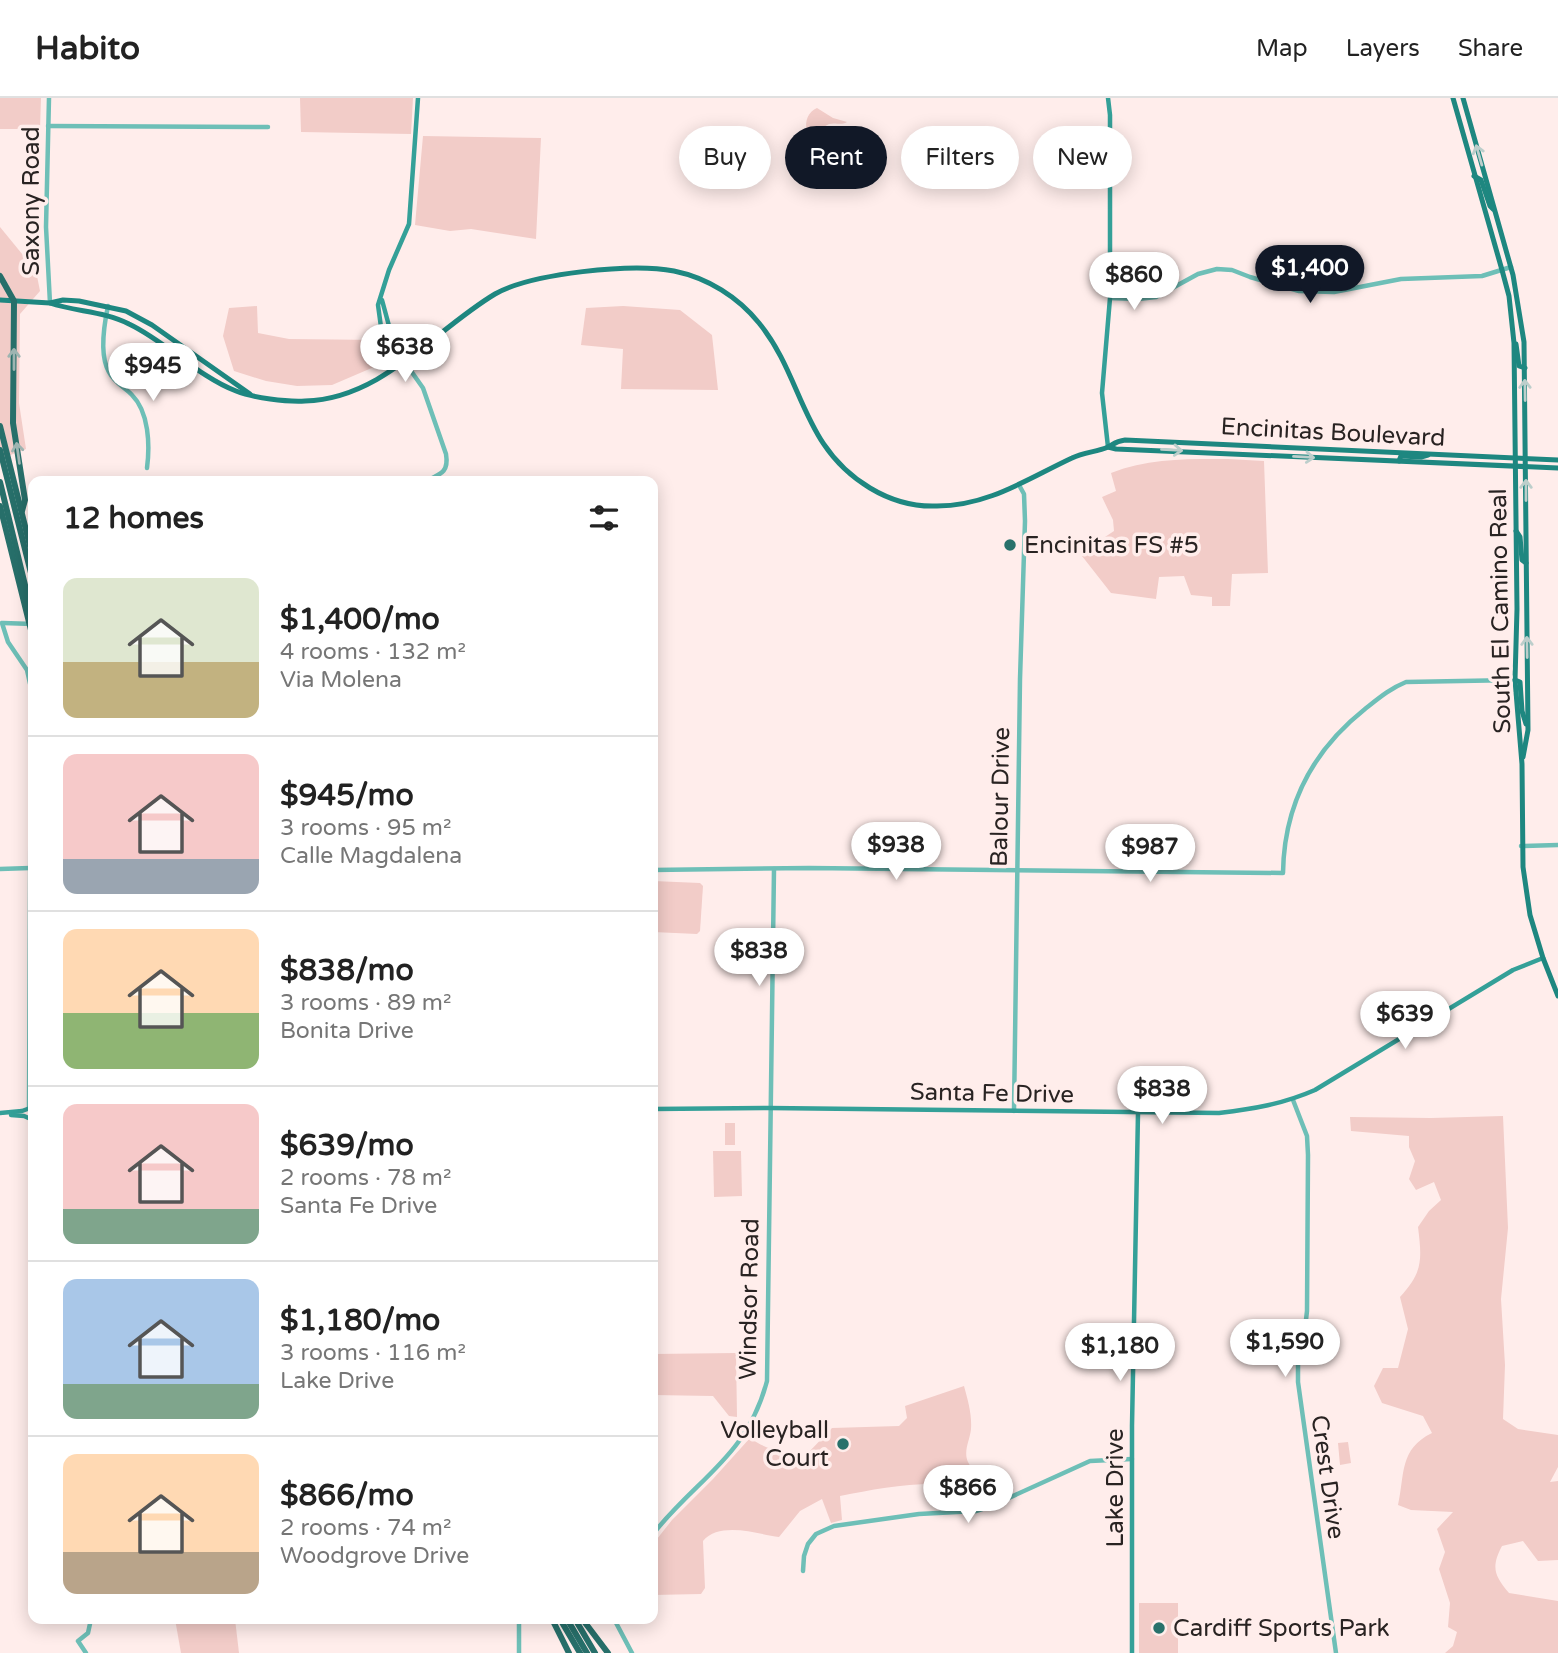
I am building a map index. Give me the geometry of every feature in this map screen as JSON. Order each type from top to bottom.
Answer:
[{"type":"highway","points":[[0,276],[14,301],[13,423],[24,500],[22,511]]},
{"type":"highway","points":[[0,426],[28,537]]},
{"type":"highway","points":[[0,450],[28,561]]},
{"type":"highway","points":[[0,482],[28,597]]},
{"type":"highway","points":[[0,506],[28,618]]},
{"type":"highway","points":[[0,516],[15,565]]},
{"type":"highway","points":[[554,1624],[569,1653]]},
{"type":"highway","points":[[563,1624],[580,1653]]},
{"type":"highway","points":[[570,1624],[587,1653]]},
{"type":"highway","points":[[578,1624],[594,1653]]},
{"type":"highway","points":[[585,1624],[602,1653]]},
{"type":"highway","points":[[586,1624],[608,1653]]},
{"type":"main road","points":[[404,361],[392,337],[382,299],[389,270],[406,234],[411,214],[418,98]]},
{"type":"main road","points":[[1108,98],[1111,142],[1110,298],[1102,393],[1108,447]]},
{"type":"main road","points":[[1453,98],[1507,290],[1514,343],[1518,346],[1519,366],[1525,368]]},
{"type":"main road","points":[[1463,98],[1511,267],[1522,330]]},
{"type":"main road","points":[[1474,176],[1481,180],[1490,206],[1495,211]]},
{"type":"main road","name":"Encinitas Boulevard","points":[[50,303],[66,309],[106,315],[141,330],[240,393],[290,401],[329,399],[365,386],[404,361],[484,301],[509,287],[529,280],[610,270],[652,268],[676,271],[715,286],[744,307],[759,323],[772,342],[820,440],[836,461],[862,483],[896,500],[935,507],[981,501],[1020,485],[1075,456],[1108,447],[1115,441],[1143,440],[1558,460]]},
{"type":"main road","points":[[1507,290],[1511,296],[1515,324],[1522,330]]},
{"type":"main road","name":"Encinitas Boulevard","points":[[0,300],[50,303],[63,300],[108,306],[144,320],[250,394]]},
{"type":"main road","name":"South El Camino Real","points":[[1521,764],[1528,730],[1525,368],[1522,330]]},
{"type":"main road","name":"South El Camino Real","points":[[1514,343],[1515,680],[1521,764],[1521,846],[1525,893],[1543,958],[1558,996]]},
{"type":"main road","name":"Encinitas Boulevard","points":[[1108,447],[1558,468]]},
{"type":"main road","points":[[1399,461],[1401,456],[1421,457],[1432,454]]},
{"type":"main road","points":[[1516,531],[1520,537],[1522,560],[1526,563]]},
{"type":"main road","points":[[1515,680],[1520,682],[1522,710],[1528,730]]},
{"type":"main road","name":"Santa Fe Drive","points":[[658,1109],[1138,1113],[1219,1113],[1257,1109],[1293,1100],[1323,1086],[1513,970],[1543,958]]},
{"type":"main road","points":[[0,1114],[28,1109]]},
{"type":"main road","name":"Lake Drive","points":[[1132,1653],[1132,1459],[1138,1113]]},
{"type":"main road","points":[[0,1114],[28,1119]]},
{"type":"street","name":"Saxony Road","points":[[48,98],[46,227],[50,303]]},
{"type":"street","points":[[48,126],[268,127]]},
{"type":"street","points":[[1110,298],[1156,297],[1198,274],[1217,269],[1232,270],[1282,287],[1312,292],[1343,291],[1401,279],[1482,276],[1511,267]]},
{"type":"street","points":[[108,306],[104,351],[106,363],[108,371],[118,384],[132,395],[143,411],[148,444],[147,468]]},
{"type":"street","points":[[404,361],[423,388],[446,454],[447,464],[444,470],[434,476]]},
{"type":"street","name":"Balour Drive","points":[[1014,1111],[1026,521],[1024,494],[1020,485]]},
{"type":"street","points":[[28,624],[1,623],[8,642],[28,674]]},
{"type":"street","points":[[658,870],[1283,873],[1285,836],[1295,799],[1316,761],[1337,733],[1357,715],[1394,687],[1406,682],[1515,680]]},
{"type":"street","points":[[1521,846],[1558,845]]},
{"type":"street","points":[[0,869],[28,869]]},
{"type":"street","name":"Windsor Road","points":[[658,1529],[740,1442],[764,1393],[769,1362],[769,1108],[774,869]]},
{"type":"street","name":"Crest Drive","points":[[1293,1100],[1304,1126],[1308,1154],[1307,1311],[1298,1357],[1298,1382],[1336,1653]]},
{"type":"street","points":[[803,1571],[808,1544],[816,1534],[834,1527],[919,1514],[976,1511],[1090,1461],[1132,1459]]},
{"type":"street","points":[[86,1653],[78,1641],[88,1633],[90,1624]]},
{"type":"street","points":[[519,1624],[519,1653]]},
{"type":"street","points":[[617,1624],[632,1653]]},
{"type":"shaded area","points":[[0,98],[41,98],[40,129],[0,129]]},
{"type":"shaded area","points":[[300,98],[413,98],[411,134],[301,132]]},
{"type":"shaded area","points":[[817,108],[833,118],[847,122],[806,126],[812,111]]},
{"type":"shaded area","points":[[423,136],[541,138],[536,239],[471,229],[450,231],[415,225]]},
{"type":"shaded area","points":[[0,227],[36,271],[40,291],[20,314],[19,403],[26,449],[0,459]]},
{"type":"shaded area","points":[[257,306],[258,333],[289,339],[379,340],[384,354],[374,367],[332,385],[297,386],[266,381],[234,371],[223,336],[229,308]]},
{"type":"shaded area","points":[[623,306],[680,310],[712,335],[718,390],[621,389],[623,349],[581,345],[586,308]]},
{"type":"shaded area","points":[[1228,459],[1264,461],[1268,573],[1232,574],[1230,606],[1212,606],[1212,597],[1191,595],[1184,576],[1159,577],[1156,599],[1111,593],[1082,556],[1087,549],[1114,531],[1113,520],[1102,497],[1116,491],[1111,473],[1154,462]]},
{"type":"shaded area","points":[[658,881],[700,883],[703,886],[700,931],[697,934],[658,932]]},
{"type":"shaded area","points":[[1503,1116],[1508,1228],[1501,1299],[1505,1365],[1503,1419],[1518,1429],[1558,1435],[1558,1467],[1550,1482],[1558,1481],[1558,1560],[1538,1561],[1523,1541],[1502,1546],[1495,1565],[1497,1576],[1509,1593],[1558,1601],[1558,1653],[1445,1653],[1453,1646],[1457,1632],[1448,1627],[1450,1603],[1439,1569],[1445,1552],[1437,1529],[1453,1512],[1411,1510],[1398,1505],[1405,1463],[1421,1439],[1432,1433],[1423,1416],[1382,1403],[1374,1386],[1383,1368],[1398,1368],[1408,1329],[1400,1297],[1417,1273],[1420,1257],[1418,1227],[1441,1200],[1434,1182],[1416,1190],[1409,1179],[1415,1161],[1409,1147],[1409,1136],[1351,1131],[1350,1117]]},
{"type":"shaded area","points":[[725,1123],[735,1123],[735,1145],[725,1145]]},
{"type":"shaded area","points":[[713,1151],[741,1151],[742,1196],[714,1197]]},
{"type":"shaded area","points":[[736,1353],[737,1417],[729,1416],[713,1396],[658,1395],[658,1354]]},
{"type":"shaded area","points":[[964,1386],[971,1423],[967,1458],[992,1499],[964,1506],[963,1486],[948,1484],[886,1488],[840,1496],[842,1520],[831,1523],[822,1499],[800,1511],[779,1537],[739,1530],[710,1535],[703,1541],[705,1588],[701,1594],[658,1595],[658,1538],[750,1438],[783,1452],[806,1455],[832,1428],[899,1426],[907,1418],[905,1406]]},
{"type":"shaded area","points":[[1348,1442],[1351,1463],[1340,1465],[1338,1443]]},
{"type":"shaded area","name":"Cardiff Sports Park","points":[[1139,1603],[1178,1603],[1178,1653],[1139,1653]]},
{"type":"shaded area","points":[[176,1624],[236,1624],[239,1653],[181,1653]]},
{"type":"place","name":"Encinitas FS #5","points":[[1010,545]]},
{"type":"place","name":"Volleyball Court","points":[[843,1444]]},
{"type":"place","name":"Cardiff Sports Park","points":[[1159,1628]]}]
